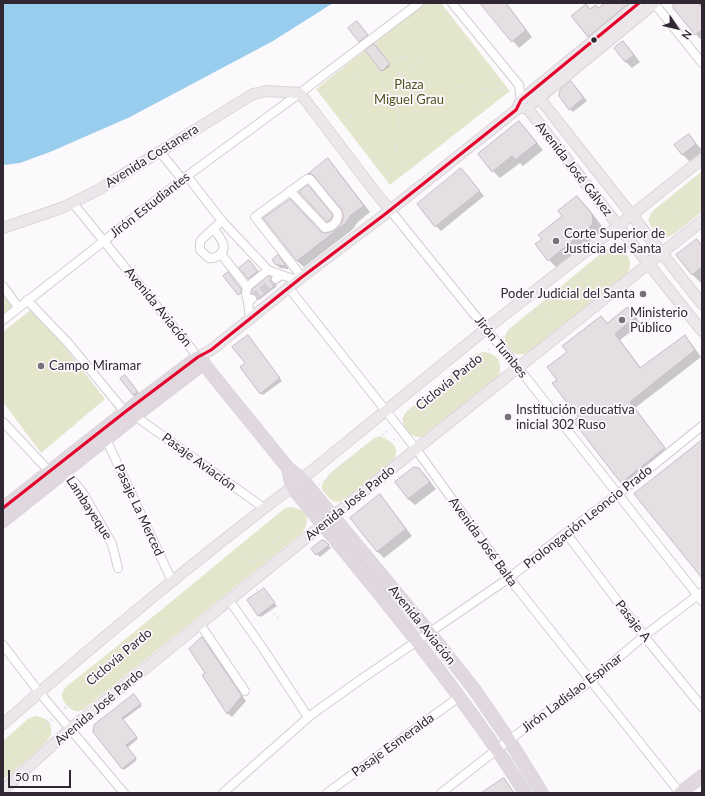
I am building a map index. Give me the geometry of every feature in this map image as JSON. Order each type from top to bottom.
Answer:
[{"type":"highway","points":[[3,508],[49,472],[130,414],[201,360]]},
{"type":"highway","name":"Avenida Aviación","points":[[201,360],[288,468],[302,479],[429,632],[474,689],[509,740],[542,793]]},
{"type":"highway","points":[[3,521],[106,439],[130,414]]},
{"type":"highway","name":"Avenida Aviación","points":[[288,468],[292,487],[416,641],[459,697],[497,750],[525,793]]},
{"type":"highway","points":[[680,793],[702,776]]},
{"type":"main road","points":[[536,94],[546,80],[640,3]]},
{"type":"main road","points":[[201,360],[211,350],[300,279],[655,3]]},
{"type":"main road","name":"Avenida Costanera","points":[[3,228],[64,206],[98,190],[253,94],[267,91],[300,93]]},
{"type":"main road","name":"Jirón Tumbes","points":[[300,93],[390,210]]},
{"type":"main road","name":"Avenida José Gálvez","points":[[536,94],[702,304]]},
{"type":"main road","name":"Avenida José Gálvez","points":[[522,106],[702,331]]},
{"type":"main road","points":[[3,724],[172,581],[302,479],[486,329],[702,159]]},
{"type":"main road","name":"Avenida José Pardo","points":[[3,790],[70,729],[333,516],[702,221]]},
{"type":"street","name":"Jirón Estudiantes","points":[[3,320],[185,178],[419,3]]},
{"type":"street","points":[[452,3],[519,85],[536,94]]},
{"type":"street","points":[[655,3],[702,63]]},
{"type":"street","points":[[519,85],[522,106]]},
{"type":"street","points":[[160,152],[268,270],[278,277],[300,279]]},
{"type":"street","points":[[290,191],[325,228],[334,224],[338,217],[337,212],[311,179],[307,179],[290,191],[255,217],[300,279]]},
{"type":"street","name":"Avenida Aviación","points":[[72,202],[201,360]]},
{"type":"street","name":"Jirón Tumbes","points":[[390,210],[498,342],[701,596]]},
{"type":"street","points":[[214,229],[223,244],[223,249],[221,254],[213,258],[209,258],[200,250],[200,243],[202,239],[222,221]]},
{"type":"street","points":[[221,254],[247,287]]},
{"type":"street","points":[[250,319],[250,300],[246,294],[247,287],[268,270]]},
{"type":"street","points":[[3,286],[18,308]]},
{"type":"street","name":"Avenida José Balta","points":[[289,288],[416,450],[509,578],[592,680],[680,793]]},
{"type":"street","name":"Pasaje Aviación","points":[[27,300],[69,344],[130,414],[264,508]]},
{"type":"street","points":[[3,423],[49,472]]},
{"type":"street","name":"Prolongación Leoncio Prado","points":[[223,793],[308,718],[360,680],[509,578],[618,494],[702,426]]},
{"type":"street","name":"Pasaje La Merced","points":[[106,439],[172,581]]},
{"type":"street","name":"Lambayeque","points":[[65,471],[83,493],[112,544],[118,568]]},
{"type":"street","name":"Pasaje A","points":[[566,533],[644,636],[702,707]]},
{"type":"street","name":"Jirón Ladislao Espinar","points":[[441,793],[509,740],[592,680],[644,636],[701,596]]},
{"type":"street","points":[[229,600],[262,647],[308,718]]},
{"type":"street","points":[[200,624],[245,691]]},
{"type":"street","points":[[3,645],[39,692],[124,793]]},
{"type":"street","name":"Pasaje Esmeralda","points":[[327,793],[459,697]]},
{"type":"path","points":[[436,3],[501,88]]},
{"type":"path","points":[[396,59],[413,15]]},
{"type":"path","points":[[403,81],[406,79],[404,76],[458,32]]},
{"type":"path","points":[[376,44],[399,75]]},
{"type":"path","points":[[405,58],[417,65],[421,73],[421,83],[414,94],[406,98],[401,98],[392,96],[385,89],[382,77],[384,69],[390,62],[396,59],[405,58]]},
{"type":"path","points":[[336,75],[331,79],[384,69]]},
{"type":"path","points":[[399,75],[401,73],[404,76]]},
{"type":"path","points":[[398,80],[396,77],[399,75]]},
{"type":"path","points":[[398,80],[401,83],[403,81],[446,132]]},
{"type":"path","points":[[345,120],[398,80]]},
{"type":"path","points":[[421,83],[486,90],[501,88]]},
{"type":"path","points":[[320,87],[389,176]]},
{"type":"path","points":[[389,176],[501,88]]},
{"type":"path","points":[[389,176],[394,163],[401,98]]},
{"type":"path","points":[[641,226],[702,177]]},
{"type":"path","points":[[648,236],[702,191]]},
{"type":"path","points":[[655,245],[702,208]]},
{"type":"path","name":"Ciclovía Pardo","points":[[312,491],[627,237]]},
{"type":"path","name":"Ciclovía Pardo","points":[[3,757],[70,703],[87,684],[279,526],[284,514],[302,499]]},
{"type":"path","points":[[238,560],[258,561],[264,560],[270,555]]},
{"type":"path","points":[[251,582],[279,620]]},
{"type":"green space","name":"Plaza Miguel Grau","points":[[425,3],[441,3],[510,91],[390,185],[316,89]]},
{"type":"green space","points":[[702,171],[702,212],[673,235],[663,237],[652,228],[649,222],[651,214]]},
{"type":"green space","points":[[611,248],[621,250],[628,256],[630,264],[627,274],[528,353],[520,355],[514,353],[505,342],[505,336],[508,330],[605,250]]},
{"type":"green space","points":[[3,290],[14,309],[3,318]]},
{"type":"green space","name":"Campo Miramar","points":[[34,307],[105,399],[41,453],[3,402],[3,332]]},
{"type":"green space","points":[[483,352],[493,355],[498,360],[500,364],[500,373],[498,378],[426,436],[416,437],[409,433],[403,422],[403,417],[406,412],[476,354]]},
{"type":"green space","points":[[380,436],[389,440],[395,446],[396,453],[392,462],[346,499],[336,502],[331,500],[322,490],[322,485],[329,474],[374,438]]},
{"type":"green space","points":[[291,507],[301,510],[306,516],[307,524],[302,533],[84,709],[75,711],[66,704],[62,694],[67,686],[285,508]]},
{"type":"green space","points":[[35,716],[46,719],[49,722],[51,735],[37,751],[3,780],[3,741],[28,719]]},
{"type":"water","points":[[3,3],[333,3],[273,41],[130,117],[50,152],[20,163],[3,165]]},
{"type":"building","points":[[480,3],[506,3],[526,30],[512,42]]},
{"type":"building","points":[[605,3],[629,3],[588,37],[571,16],[586,4],[590,9],[596,5],[598,8]]},
{"type":"building","points":[[674,3],[698,3],[702,8],[702,30],[695,35],[673,8]]},
{"type":"building","points":[[357,21],[368,35],[359,42],[348,28]]},
{"type":"building","points":[[623,41],[634,55],[625,62],[614,48]]},
{"type":"building","points":[[374,44],[390,64],[381,71],[365,50]]},
{"type":"building","points":[[571,81],[584,98],[569,110],[559,96],[560,90]]},
{"type":"building","points":[[519,121],[537,143],[515,160],[512,156],[492,172],[478,154]]},
{"type":"building","points":[[689,134],[696,144],[682,155],[674,145]]},
{"type":"building","points":[[328,158],[364,206],[351,215],[346,223],[297,261],[263,218],[290,199],[321,232],[326,233],[337,229],[343,219],[341,209],[314,176],[312,174],[308,174]]},
{"type":"building","points":[[461,168],[480,191],[435,227],[417,204]]},
{"type":"building","points":[[308,185],[332,214],[332,218],[327,222],[299,192]]},
{"type":"building","points":[[577,196],[592,214],[592,225],[548,261],[535,244],[542,239],[538,235],[562,216],[558,211]]},
{"type":"building","points":[[697,239],[702,246],[702,267],[692,275],[676,255]]},
{"type":"building","points":[[278,255],[288,268],[287,269],[285,266],[276,265],[272,260]]},
{"type":"building","points":[[249,260],[258,271],[248,279],[239,268]]},
{"type":"building","points":[[228,272],[241,289],[241,293],[238,295],[223,276]]},
{"type":"building","points":[[269,276],[271,277],[272,283],[277,284],[257,300],[256,295],[252,294],[252,290]]},
{"type":"building","points":[[628,307],[636,317],[615,334],[640,368],[685,335],[695,350],[630,402],[665,448],[621,483],[573,421],[578,417],[552,383],[557,380],[547,367],[567,352],[562,346],[601,316],[607,323]]},
{"type":"building","points":[[248,335],[280,378],[260,394],[240,367],[245,363],[232,347]]},
{"type":"building","points":[[125,375],[138,392],[133,395],[120,379]]},
{"type":"building","points":[[702,440],[702,578],[634,494]]},
{"type":"building","points":[[414,467],[419,468],[430,482],[408,499],[395,482]]},
{"type":"building","points":[[380,494],[406,529],[377,552],[350,518]]},
{"type":"building","points":[[322,540],[329,545],[316,555],[311,549]]},
{"type":"building","points":[[264,588],[275,603],[258,616],[247,600]]},
{"type":"building","points":[[202,637],[242,696],[227,714],[202,675],[205,673],[189,649]]},
{"type":"building","points":[[134,694],[141,704],[122,718],[137,737],[126,745],[136,758],[122,769],[93,732],[94,725]]},
{"type":"building","points":[[504,778],[514,793],[481,793]]},
{"type":"tunnel","points":[[252,298],[276,279]]},
{"type":"transit line","points":[[3,508],[125,412],[198,357],[211,350],[302,277],[384,215],[516,110],[521,100],[639,3]]},
{"type":"place","name":"Corte Superior de Justicia del Santa","points":[[556,241]]},
{"type":"place","name":"Poder Judicial del Santa","points":[[643,294]]},
{"type":"place","name":"Ministerio Público","points":[[622,320]]},
{"type":"place","name":"Campo Miramar","points":[[41,366]]},
{"type":"place","name":"Institución educativa inicial 302 Ruso","points":[[508,417]]}]
